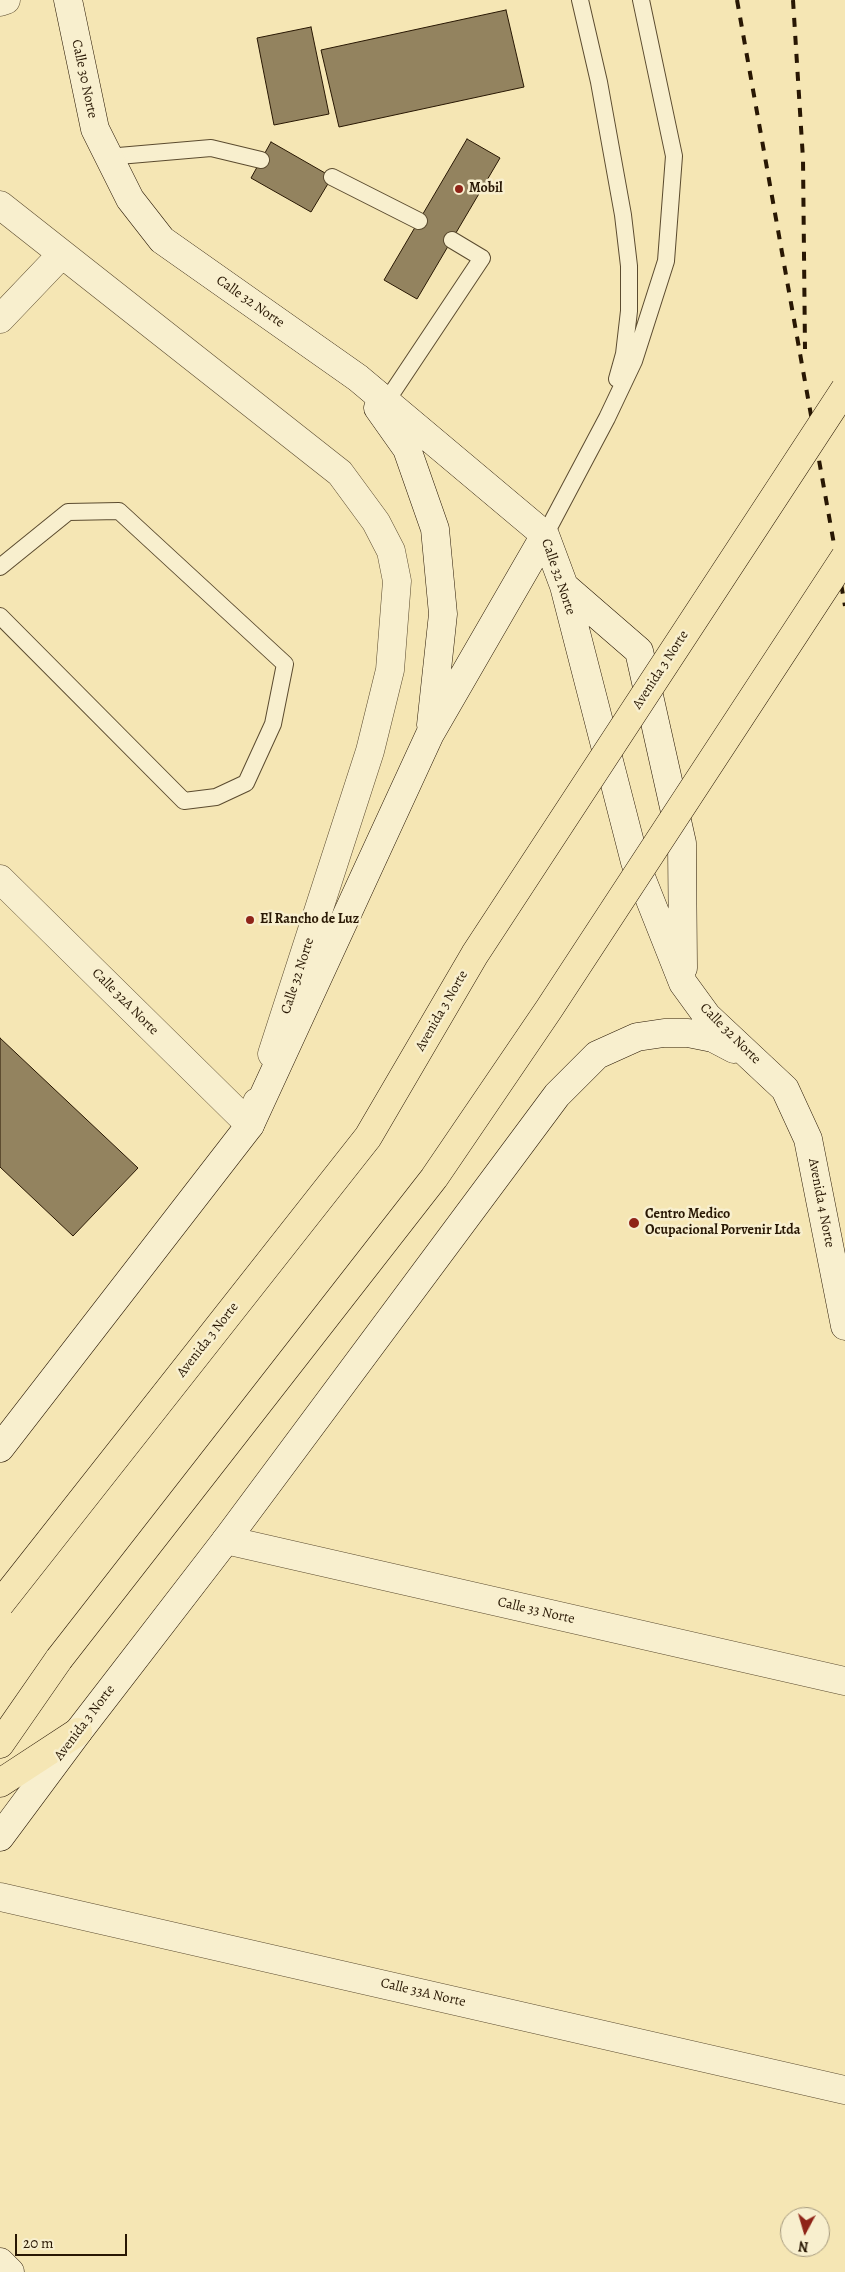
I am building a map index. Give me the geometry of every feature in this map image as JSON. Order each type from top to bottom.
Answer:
[{"type":"main road","name":"Avenida 3 Norte","points":[[0,1604],[368,1137],[476,954],[845,389]]},
{"type":"main road","points":[[0,1744],[60,1659],[434,1178],[549,1008],[845,557]]},
{"type":"main road","points":[[0,1783],[78,1732]]},
{"type":"street","points":[[0,2],[6,0]]},
{"type":"street","name":"Calle 30 Norte","points":[[68,0],[95,129],[107,156]]},
{"type":"street","name":"Calle 32 Norte","points":[[107,156],[130,199],[162,240],[358,378],[545,535],[564,586],[636,862],[683,983],[707,1016],[785,1089],[808,1139]]},
{"type":"street","name":"Calle 32 Norte","points":[[0,205],[340,473],[376,522],[391,551],[397,581],[390,670],[370,751],[250,1125]]},
{"type":"street","points":[[0,319],[62,254]]},
{"type":"street","points":[[358,378],[406,449],[435,529],[443,614],[430,734]]},
{"type":"street","points":[[0,1448],[250,1125],[430,734],[545,535]]},
{"type":"street","points":[[564,586],[639,651],[682,843],[683,983]]},
{"type":"street","name":"Calle 32A Norte","points":[[0,879],[250,1125]]},
{"type":"street","name":"Avenida 3 Norte","points":[[0,1837],[78,1732],[226,1540],[557,1096],[597,1055],[637,1037],[688,1033],[713,1038],[756,1060]]},
{"type":"street","name":"Avenida 4 Norte","points":[[808,1139],[845,1326]]},
{"type":"street","name":"Calle 33 Norte","points":[[226,1540],[845,1680]]},
{"type":"street","name":"Calle 33A Norte","points":[[0,1897],[845,2090]]},
{"type":"street","points":[[0,2262],[10,2272]]},
{"type":"lane","points":[[580,0],[599,82],[618,187],[629,266],[629,311],[624,354],[607,418]]},
{"type":"lane","points":[[545,535],[607,418],[634,361],[666,261],[674,156],[641,0]]},
{"type":"lane","points":[[107,156],[211,148],[261,160]]},
{"type":"lane","points":[[332,177],[418,221]]},
{"type":"lane","points":[[386,402],[482,258],[452,240]]},
{"type":"lane","points":[[0,567],[68,512],[119,511],[285,664],[273,724],[246,783],[216,798],[184,801],[0,616]]},
{"type":"building","points":[[506,10],[524,87],[339,127],[321,50]]},
{"type":"building","points":[[311,27],[329,114],[274,125],[257,38]]},
{"type":"building","name":"Mobil","points":[[467,139],[500,158],[417,299],[384,280]]},
{"type":"building","points":[[271,142],[332,177],[311,212],[251,178]]},
{"type":"building","points":[[0,1038],[138,1168],[73,1236],[0,1167]]},
{"type":"railway","points":[[737,0],[845,606]]},
{"type":"railway","points":[[793,0],[803,159],[805,349]]},
{"type":"place","name":"Mobil","points":[[459,189]]},
{"type":"place","name":"El Rancho de Luz","points":[[250,920]]},
{"type":"place","name":"Centro Medico Ocupacional Porvenir Ltda","points":[[634,1223]]}]
